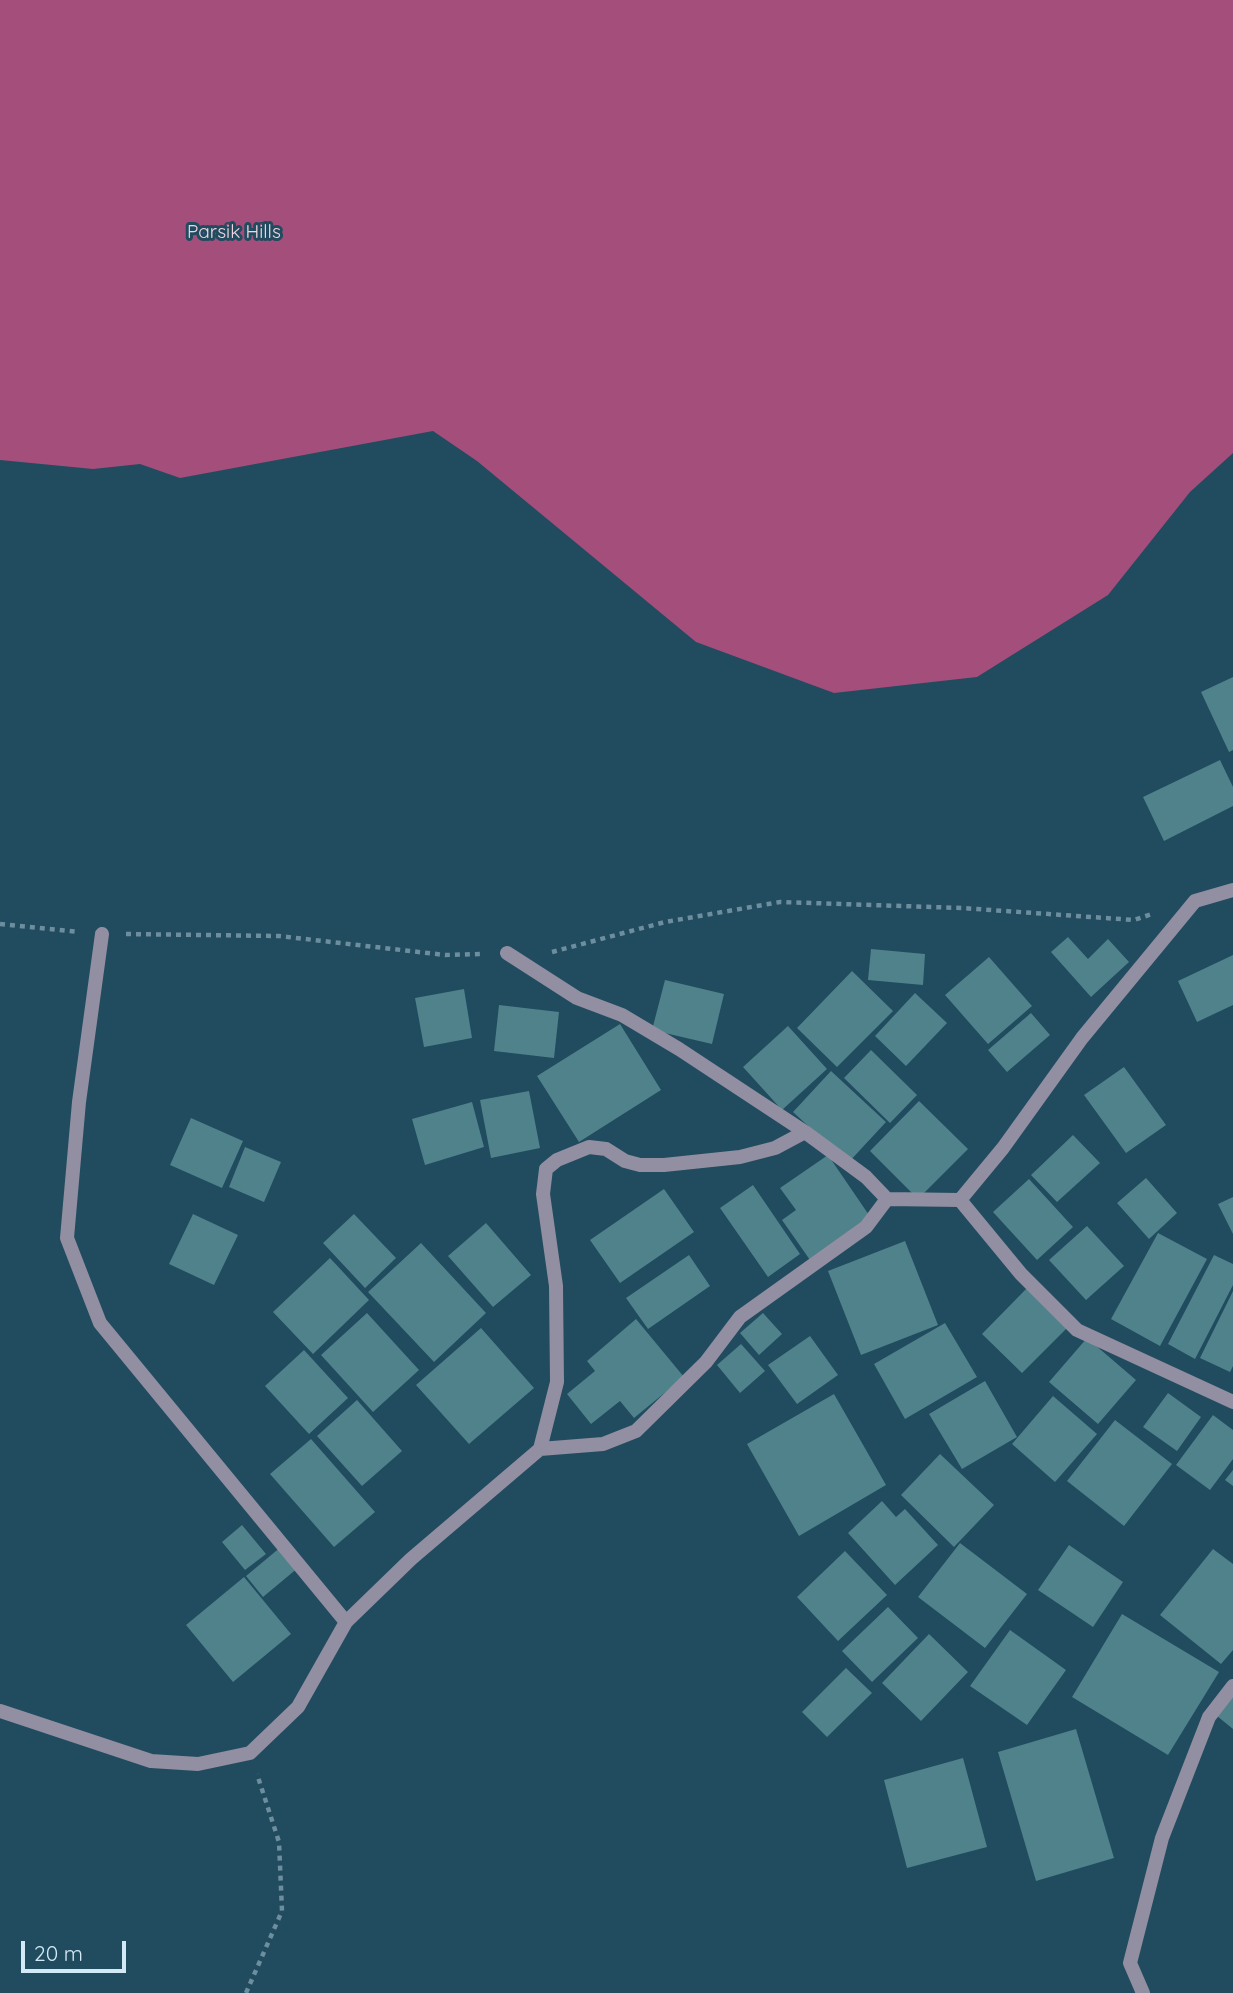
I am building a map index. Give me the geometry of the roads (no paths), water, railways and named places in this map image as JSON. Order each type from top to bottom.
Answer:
[{"type":"street","points":[[960,1200],[1003,1148],[1082,1038],[1195,901],[1233,890]]},
{"type":"street","points":[[102,934],[79,1102],[67,1238],[100,1323],[346,1622]]},
{"type":"street","points":[[507,953],[577,998],[622,1015],[679,1049],[805,1132],[866,1177],[887,1199],[960,1200],[1021,1274],[1077,1330],[1233,1402]]},
{"type":"street","points":[[0,1711],[151,1761],[198,1764],[250,1753],[298,1707],[346,1622],[411,1559],[540,1449],[557,1382],[556,1286],[544,1194],[546,1169],[557,1160],[589,1147],[606,1149],[639,1166],[740,1157],[775,1147],[805,1132]]},
{"type":"street","points":[[540,1449],[603,1444],[636,1431],[706,1362],[740,1317],[866,1227],[887,1199]]},
{"type":"street","points":[[1143,1993],[1130,1963],[1162,1838],[1209,1717],[1233,1686]]},
{"type":"park label","name":"Parsik Hills","points":[[234,232]]}]
